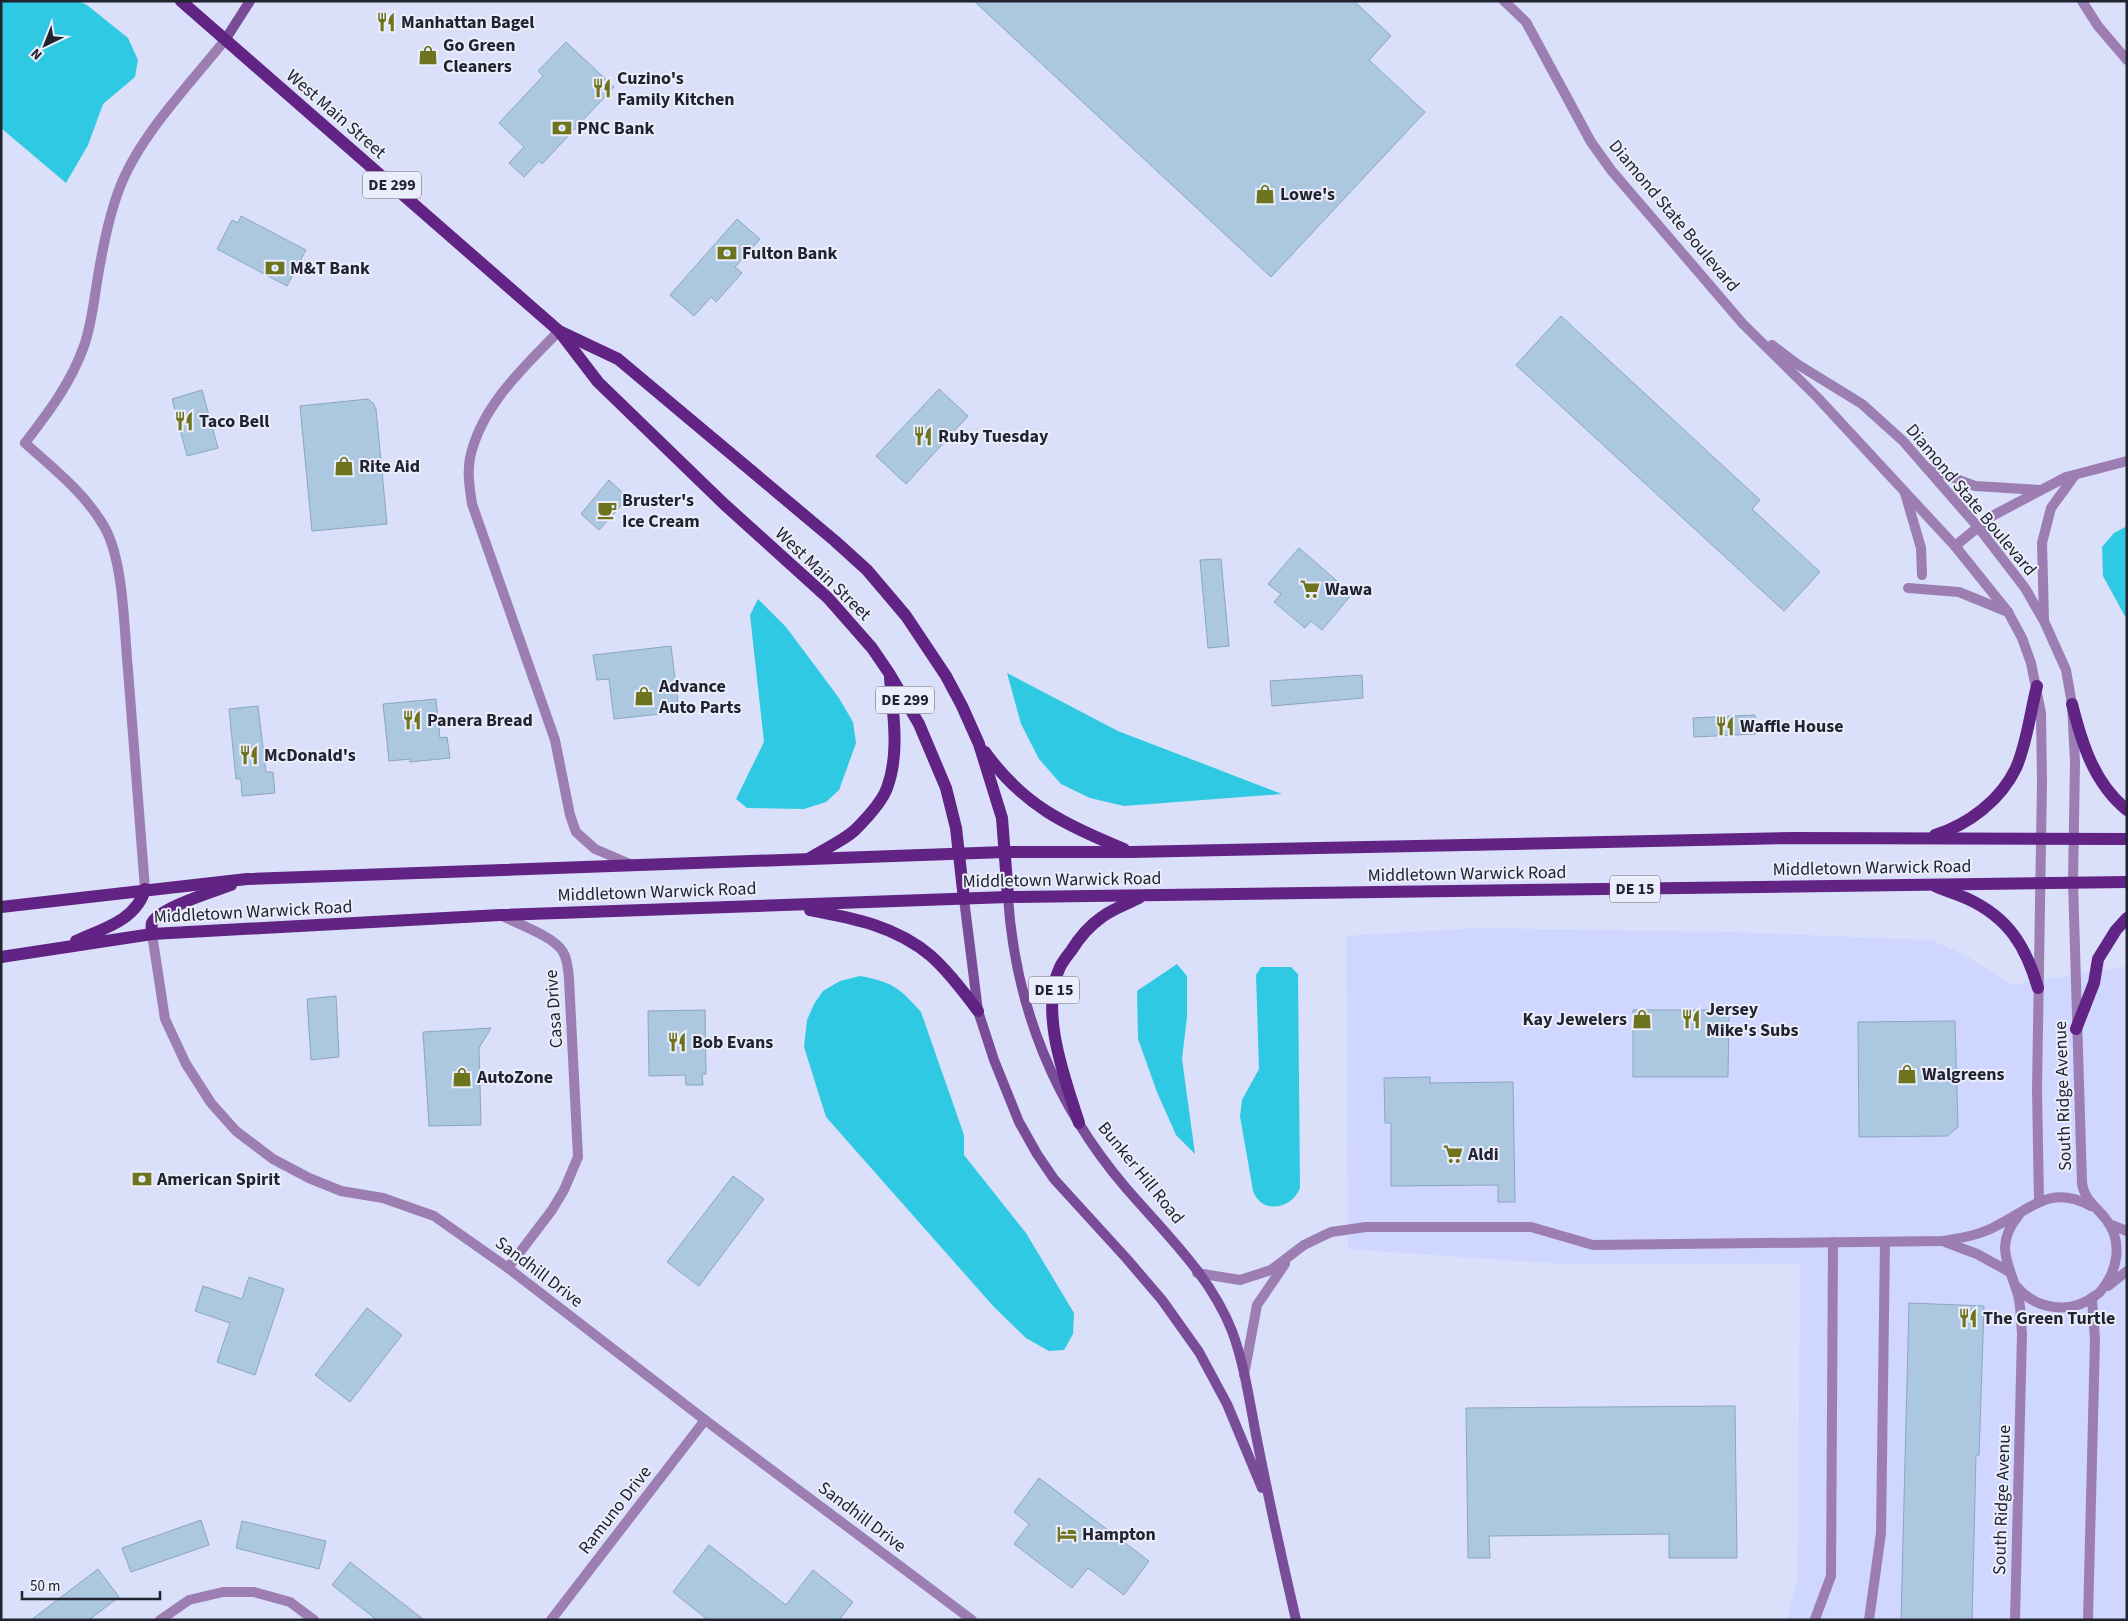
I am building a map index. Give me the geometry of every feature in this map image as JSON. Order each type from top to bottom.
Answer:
[{"type":"main road","name":"West Main Street","points":[[181,1],[559,331],[598,382],[724,504],[828,598],[850,622],[889,673],[919,724],[935,761],[948,796],[956,828],[964,900]]},
{"type":"main road","points":[[225,40],[250,1]]},
{"type":"main road","name":"West Main Street","points":[[559,331],[618,358],[868,570],[928,646],[950,684],[979,744],[1002,818],[1004,852]]},
{"type":"main road","points":[[809,858],[854,831],[874,808],[887,789],[893,763],[895,730],[889,673]]},
{"type":"main road","points":[[1920,838],[1946,831],[1963,823],[1978,813],[2004,787],[2016,768],[2022,752],[2037,686]]},
{"type":"main road","points":[[2072,704],[2080,736],[2094,770],[2118,803],[2127,810]]},
{"type":"main road","name":"DE 299","points":[[979,744],[996,768],[1024,796],[1037,806],[1063,822],[1131,852]]},
{"type":"main road","name":"Middletown Warwick Road","points":[[1,907],[145,889],[247,879],[960,853],[1131,852],[1794,838],[2127,839]]},
{"type":"main road","name":"Bunker Hill Road","points":[[1004,852],[1010,923],[1018,974],[1036,1039],[1053,1078],[1079,1123],[1126,1188],[1164,1229],[1217,1301],[1232,1332],[1244,1377],[1296,1620]]},
{"type":"main road","points":[[152,934],[152,923],[158,916],[174,907],[247,879]]},
{"type":"main road","name":"Middletown Warwick Road","points":[[1,957],[152,934],[500,916],[1008,897],[2127,882]]},
{"type":"main road","points":[[1931,884],[1982,906],[2004,923],[2017,937],[2025,951],[2038,988]]},
{"type":"main road","points":[[62,948],[117,923],[132,912],[142,899],[145,889]]},
{"type":"main road","name":"DE 15","points":[[1079,1123],[1062,1069],[1054,1035],[1052,1012],[1056,980],[1060,966],[1088,929],[1101,918],[1143,896]]},
{"type":"main road","name":"Bunker Hill Road","points":[[964,900],[978,1011],[994,1060],[1019,1122],[1037,1154],[1060,1185],[1162,1300],[1200,1352],[1227,1404],[1271,1510]]},
{"type":"main road","points":[[785,906],[854,918],[884,928],[908,939],[945,970],[978,1011]]},
{"type":"main road","points":[[2076,1028],[2094,983],[2098,959],[2116,930],[2127,918]]},
{"type":"street","name":"Diamond State Boulevard","points":[[1504,1],[1526,22],[1591,142],[1611,170],[1744,324],[1817,397],[1955,546],[2008,612],[2022,638],[2037,686],[2041,713],[2040,839]]},
{"type":"street","points":[[2082,1],[2098,26],[2127,60]]},
{"type":"street","points":[[145,889],[125,639],[114,554],[106,530],[94,510],[78,491],[25,443],[66,387],[84,346],[92,319],[98,273],[112,212],[130,165],[160,121],[225,40]]},
{"type":"street","name":"Diamond State Boulevard","points":[[1744,324],[1797,364],[1862,404],[1903,441],[1978,527],[2025,588],[2044,621],[2066,670],[2072,704],[2075,762],[2073,882]]},
{"type":"street","points":[[559,331],[499,396],[486,418],[476,439],[470,460],[469,481],[472,504],[555,740],[570,814],[576,832],[595,849],[631,865]]},
{"type":"street","points":[[1955,546],[1992,516],[2040,490],[2075,475],[2127,461]]},
{"type":"street","points":[[1926,468],[1975,486],[2040,490]]},
{"type":"street","points":[[2044,621],[2042,544],[2051,508],[2075,475]]},
{"type":"street","points":[[1904,490],[1921,548],[1922,575]]},
{"type":"street","points":[[1908,588],[1959,592],[2008,612]]},
{"type":"street","name":"South Ridge Avenue","points":[[2039,1201],[2037,1175],[2040,839]]},
{"type":"street","name":"South Ridge Avenue","points":[[2073,882],[2082,1183],[2085,1195],[2109,1224],[2115,1241],[2116,1261],[2111,1277],[2096,1296]]},
{"type":"street","name":"Casa Drive","points":[[500,916],[557,944],[564,952],[568,966],[578,1157],[564,1190],[552,1210],[508,1268]]},
{"type":"street","name":"Sandhill Drive","points":[[152,934],[165,1018],[186,1064],[206,1095],[236,1131],[273,1159],[309,1178],[341,1191],[383,1198],[434,1216],[508,1268],[705,1420],[972,1620]]},
{"type":"street","points":[[1197,1273],[1240,1280],[1271,1270],[1304,1245],[1331,1232],[1366,1227],[1531,1227],[1593,1245],[1942,1242],[1979,1234],[1997,1226],[2039,1201],[2050,1198],[2065,1197],[2082,1201],[2094,1207]]},
{"type":"street","name":"South Ridge Avenue","points":[[2015,1620],[2022,1334],[2018,1298],[2005,1256],[2007,1239],[2013,1224],[2025,1209]]},
{"type":"street","points":[[2109,1224],[2127,1232]]},
{"type":"street","points":[[1815,1619],[1830,1576],[1833,1242]]},
{"type":"street","points":[[1869,1620],[1881,1533],[1885,1242]]},
{"type":"street","points":[[1942,1242],[1977,1254],[2010,1275],[2027,1296],[2050,1307],[2072,1307],[2096,1296],[2127,1271]]},
{"type":"street","points":[[1244,1377],[1257,1305],[1289,1256]]},
{"type":"street","points":[[2088,1620],[2096,1296]]},
{"type":"street","name":"Ramuno Drive","points":[[551,1620],[705,1420]]},
{"type":"street","points":[[160,1620],[189,1600],[223,1592],[254,1592],[290,1602],[314,1620]]},
{"type":"shaded area","points":[[1479,928],[1729,932],[1931,940],[1965,955],[2011,985],[2127,966],[2127,1620],[1787,1620],[1798,1576],[1800,1264],[1562,1264],[1348,1249],[1346,936]]},
{"type":"water","points":[[1,1],[78,1],[87,5],[128,38],[138,60],[135,77],[103,104],[88,145],[66,183],[1,128]]},
{"type":"water","points":[[2127,526],[2127,620],[2103,576],[2102,547],[2114,533]]},
{"type":"water","points":[[758,599],[786,627],[839,698],[853,722],[856,743],[839,790],[826,802],[804,809],[747,808],[736,799],[764,742],[750,615]]},
{"type":"water","points":[[1007,673],[1118,731],[1282,794],[1124,806],[1090,798],[1061,784],[1039,759],[1021,724]]},
{"type":"water","points":[[1177,964],[1187,976],[1187,1017],[1182,1059],[1195,1154],[1176,1135],[1157,1092],[1138,1039],[1137,991]]},
{"type":"water","points":[[1261,967],[1291,967],[1298,974],[1300,1188],[1291,1201],[1277,1206],[1263,1204],[1257,1199],[1253,1191],[1240,1116],[1242,1100],[1259,1069],[1256,975]]},
{"type":"water","points":[[860,976],[888,983],[907,997],[921,1012],[964,1135],[964,1155],[1026,1233],[1074,1313],[1073,1334],[1064,1350],[1049,1351],[1026,1338],[994,1307],[826,1117],[804,1047],[807,1020],[814,1004],[823,991],[840,981]]},
{"type":"building","name":"Lowe's","points":[[974,1],[1354,1],[1391,36],[1369,60],[1425,112],[1271,277]]},
{"type":"building","points":[[566,42],[614,87],[542,164],[539,161],[524,177],[509,163],[524,147],[499,123],[543,76],[538,71]]},
{"type":"building","name":"M&T Bank","points":[[241,216],[306,250],[287,286],[217,249],[232,220],[238,223]]},
{"type":"building","name":"Fulton Bank","points":[[737,219],[760,239],[735,267],[742,273],[716,302],[711,297],[694,316],[670,295]]},
{"type":"building","points":[[1561,316],[1760,500],[1752,509],[1820,572],[1784,611],[1516,365]]},
{"type":"building","name":"Ruby Tuesday","points":[[939,389],[968,416],[906,484],[876,456]]},
{"type":"building","points":[[202,390],[218,448],[187,456],[172,399]]},
{"type":"building","name":"Rite Aid","points":[[368,399],[376,409],[387,524],[312,531],[300,406]]},
{"type":"building","points":[[609,480],[628,498],[599,530],[581,514]]},
{"type":"building","name":"Wawa","points":[[1299,548],[1352,594],[1322,630],[1311,621],[1305,628],[1274,602],[1281,594],[1268,584]]},
{"type":"building","points":[[1221,559],[1229,646],[1208,648],[1200,560]]},
{"type":"building","name":"Advance Auto Parts","points":[[671,646],[679,712],[614,719],[609,679],[597,680],[593,655]]},
{"type":"building","points":[[1362,675],[1363,698],[1272,706],[1270,681]]},
{"type":"building","name":"Panera Bread","points":[[436,699],[440,738],[447,737],[450,758],[410,762],[410,759],[389,761],[383,704]]},
{"type":"building","name":"McDonald's","points":[[258,706],[266,772],[273,772],[275,793],[242,796],[241,779],[236,779],[229,709]]},
{"type":"building","name":"Waffle House","points":[[1755,715],[1756,734],[1694,737],[1693,718]]},
{"type":"building","points":[[336,996],[339,1057],[311,1060],[307,999]]},
{"type":"building","name":"Bob Evans","points":[[705,1010],[706,1074],[702,1074],[703,1085],[686,1085],[685,1075],[649,1076],[648,1011]]},
{"type":"building","points":[[1633,1010],[1729,1010],[1728,1077],[1633,1077]]},
{"type":"building","name":"Walgreens","points":[[1955,1021],[1958,1127],[1947,1136],[1859,1137],[1858,1022]]},
{"type":"building","points":[[491,1028],[479,1048],[481,1125],[429,1126],[423,1032]]},
{"type":"building","name":"Aldi","points":[[1430,1077],[1430,1083],[1513,1082],[1515,1202],[1498,1202],[1498,1185],[1391,1186],[1391,1123],[1385,1123],[1384,1078]]},
{"type":"building","points":[[733,1176],[764,1199],[699,1286],[667,1262]]},
{"type":"building","points":[[249,1277],[284,1289],[255,1375],[217,1362],[230,1323],[195,1311],[203,1286],[242,1299]]},
{"type":"building","points":[[1909,1303],[1984,1306],[1979,1455],[1976,1455],[1972,1620],[1901,1620]]},
{"type":"building","points":[[367,1308],[402,1335],[350,1402],[315,1375]]},
{"type":"building","points":[[1735,1406],[1737,1558],[1669,1558],[1669,1534],[1489,1536],[1490,1558],[1468,1558],[1466,1408]]},
{"type":"building","name":"Hampton","points":[[1039,1478],[1149,1561],[1124,1595],[1088,1568],[1072,1588],[1014,1544],[1029,1524],[1014,1512]]},
{"type":"building","points":[[201,1520],[209,1545],[131,1572],[122,1548]]},
{"type":"building","points":[[242,1521],[326,1541],[319,1569],[236,1548]]},
{"type":"building","points":[[709,1545],[786,1605],[813,1570],[853,1602],[839,1620],[708,1620],[673,1592]]},
{"type":"building","points":[[350,1562],[424,1620],[377,1620],[332,1585]]},
{"type":"building","points":[[98,1569],[119,1597],[89,1620],[31,1620]]},
{"type":"place","name":"Manhattan Bagel","points":[[386,22]]},
{"type":"place","name":"Go Green Cleaners","points":[[428,55]]},
{"type":"place","name":"Cuzino's Family Kitchen","points":[[602,88]]},
{"type":"place","name":"PNC Bank","points":[[562,128]]},
{"type":"place","name":"Lowe's","points":[[1265,194]]},
{"type":"place","name":"Fulton Bank","points":[[727,253]]},
{"type":"place","name":"M&T Bank","points":[[275,268]]},
{"type":"place","name":"Taco Bell","points":[[184,421]]},
{"type":"place","name":"Ruby Tuesday","points":[[923,436]]},
{"type":"place","name":"Rite Aid","points":[[344,466]]},
{"type":"place","name":"Bruster's Ice Cream","points":[[607,510]]},
{"type":"place","name":"Wawa","points":[[1310,589]]},
{"type":"place","name":"Advance Auto Parts","points":[[644,696]]},
{"type":"place","name":"Panera Bread","points":[[412,720]]},
{"type":"place","name":"Waffle House","points":[[1725,726]]},
{"type":"place","name":"McDonald's","points":[[249,755]]},
{"type":"place","name":"Kay Jewelers","points":[[1642,1019]]},
{"type":"place","name":"Jersey Mike's Subs","points":[[1691,1019]]},
{"type":"place","name":"Bob Evans","points":[[677,1042]]},
{"type":"place","name":"Walgreens","points":[[1907,1074]]},
{"type":"place","name":"AutoZone","points":[[462,1077]]},
{"type":"place","name":"Aldi","points":[[1453,1154]]},
{"type":"place","name":"American Spirit","points":[[142,1179]]},
{"type":"place","name":"The Green Turtle","points":[[1968,1318]]},
{"type":"place","name":"Hampton","points":[[1067,1534]]}]
